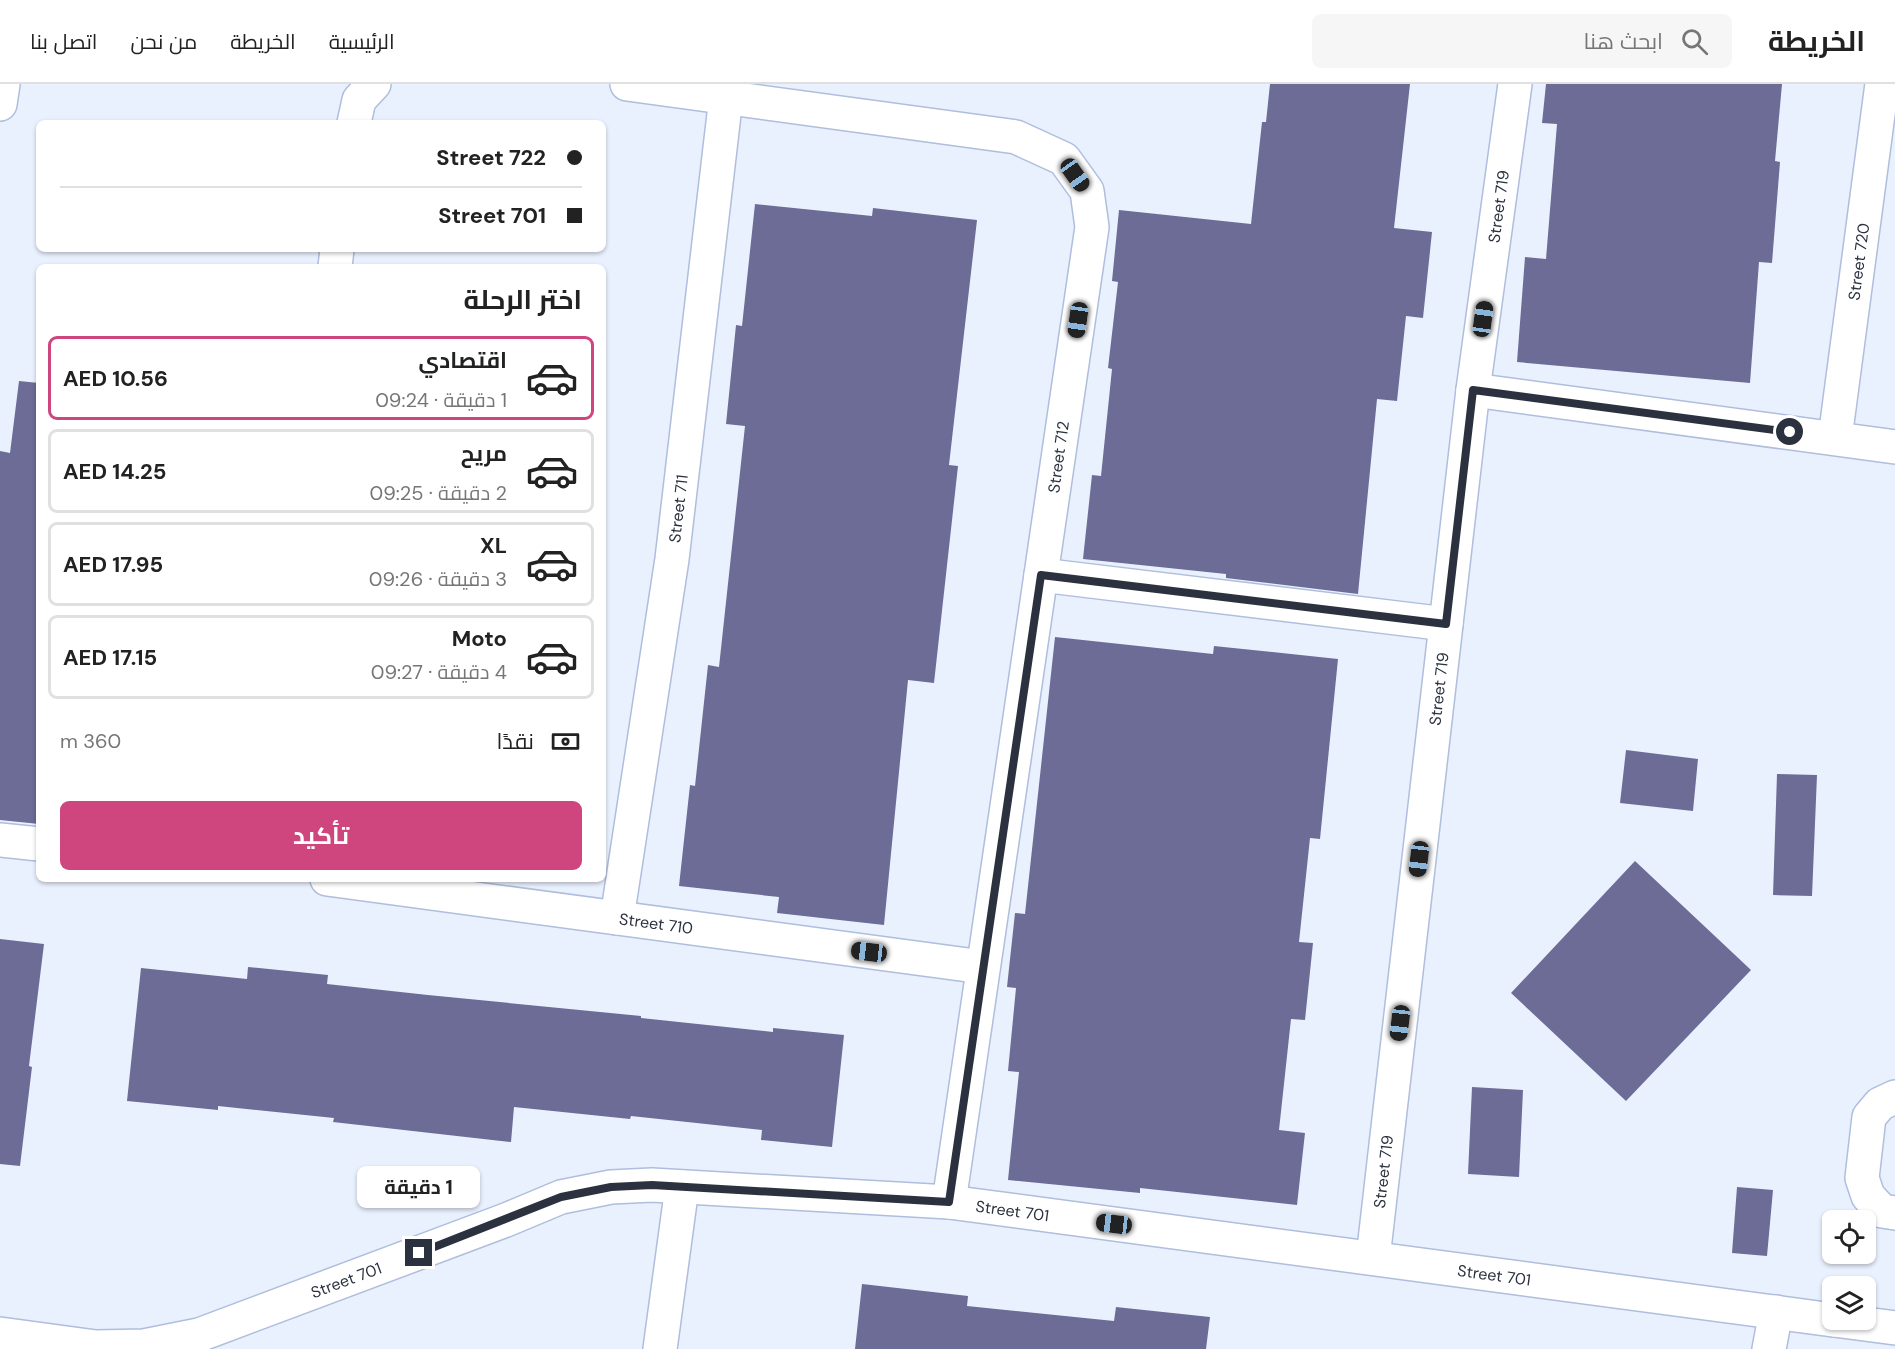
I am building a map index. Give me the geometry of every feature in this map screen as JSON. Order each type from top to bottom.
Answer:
[{"type":"street","points":[[0,104],[3,84]]},
{"type":"street","points":[[355,120],[359,100],[375,84]]},
{"type":"street","name":"Street 712","points":[[627,84],[1016,137],[1064,159],[1087,191],[1092,227],[949,1202]]},
{"type":"street","name":"Street 719","points":[[1373,1258],[1473,390],[1515,84]]},
{"type":"street","name":"Street 720","points":[[1835,438],[1882,84]]},
{"type":"street","name":"Street 711","points":[[617,918],[672,559],[726,97]]},
{"type":"street","points":[[1473,390],[1895,447]]},
{"type":"street","points":[[1041,575],[1446,624]]},
{"type":"street","points":[[0,840],[36,844]]},
{"type":"street","name":"Street 710","points":[[349,882],[983,967]]},
{"type":"street","points":[[1895,1097],[1880,1104],[1869,1117],[1862,1178],[1868,1196],[1875,1204],[1882,1211],[1895,1213]]},
{"type":"street","name":"Street 701","points":[[0,1334],[96,1347],[144,1346],[199,1335],[561,1197],[611,1187],[652,1185],[949,1202],[1822,1318]]},
{"type":"street","points":[[660,1349],[682,1187]]},
{"type":"street","points":[[1769,1349],[1776,1312]]},
{"type":"street","name":"Street 701","points":[[1876,1326],[1895,1328]]},
{"type":"building","points":[[1270,84],[1410,84],[1394,228],[1432,232],[1423,318],[1406,316],[1397,401],[1377,399],[1358,594],[1226,578],[1226,574],[1083,559],[1092,475],[1101,476],[1112,369],[1108,368],[1118,282],[1112,281],[1119,210],[1251,224],[1262,122],[1266,122]]},
{"type":"building","points":[[1546,84],[1782,84],[1775,161],[1780,162],[1772,263],[1759,262],[1750,383],[1517,362],[1525,257],[1546,259],[1557,124],[1542,123]]},
{"type":"building","points":[[755,204],[872,216],[873,208],[977,220],[949,465],[958,466],[934,683],[908,680],[884,925],[777,913],[779,897],[679,886],[690,785],[695,786],[708,665],[719,667],[745,426],[726,424],[736,325],[742,326]]},
{"type":"building","points":[[19,381],[36,383],[36,824],[0,820],[0,451],[10,453]]},
{"type":"building","points":[[1055,637],[1213,654],[1214,646],[1338,659],[1320,839],[1310,838],[1299,942],[1313,943],[1305,1020],[1291,1019],[1279,1130],[1305,1133],[1297,1205],[1140,1188],[1140,1193],[1008,1180],[1019,1072],[1008,1071],[1016,988],[1007,987],[1015,913],[1025,914]]},
{"type":"building","points":[[1626,750],[1698,759],[1693,811],[1620,803]]},
{"type":"building","points":[[1777,774],[1817,775],[1812,896],[1773,895]]},
{"type":"building","points":[[1635,861],[1751,970],[1626,1101],[1511,993]]},
{"type":"building","points":[[0,939],[44,944],[29,1066],[32,1067],[20,1166],[0,1164]]},
{"type":"building","points":[[248,967],[328,975],[327,984],[773,1032],[773,1028],[844,1035],[832,1147],[761,1140],[762,1130],[631,1116],[630,1119],[514,1107],[511,1142],[333,1122],[334,1118],[218,1106],[218,1110],[127,1101],[141,968],[247,979]]},
{"type":"building","points":[[1472,1087],[1523,1090],[1519,1177],[1468,1174]]},
{"type":"building","points":[[1737,1187],[1773,1190],[1767,1256],[1732,1253]]},
{"type":"building","points":[[862,1284],[968,1296],[967,1306],[1114,1321],[1116,1307],[1210,1317],[1206,1349],[855,1349]]},
{"type":"route","points":[[419,1253],[561,1197],[611,1187],[652,1185],[949,1202],[1041,575],[1446,624],[1473,390],[1790,432]]}]
